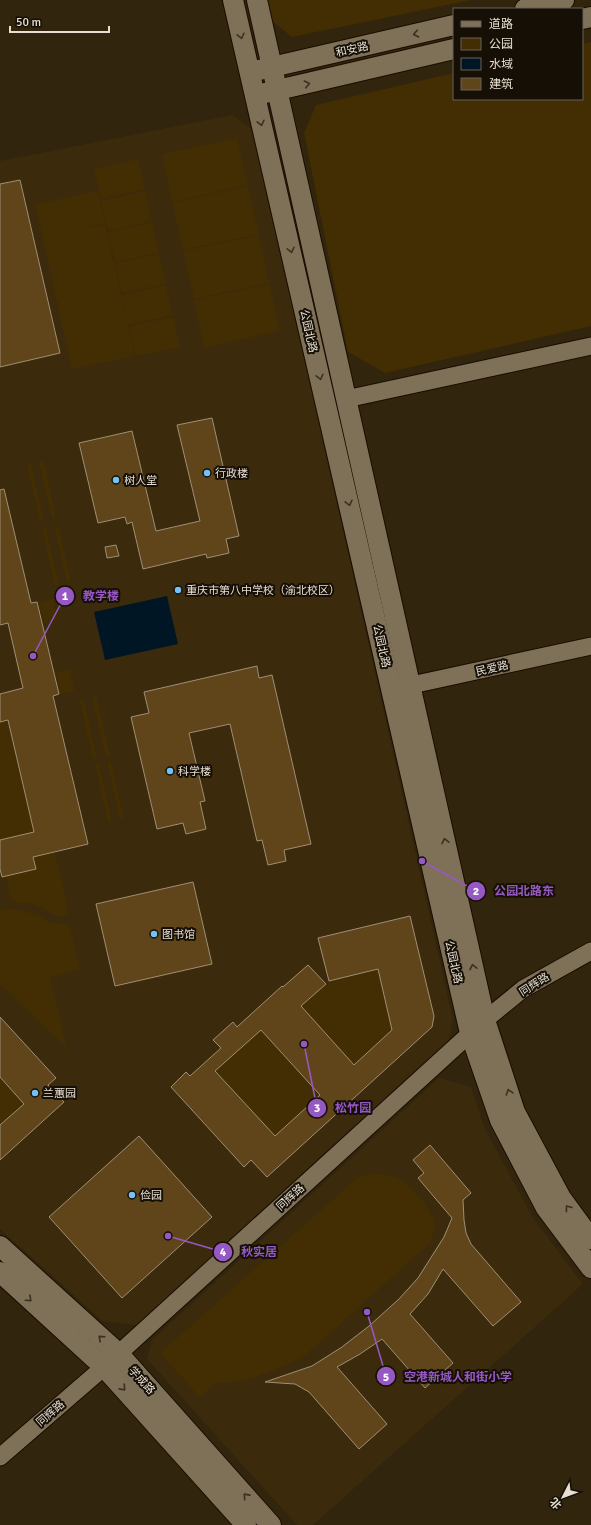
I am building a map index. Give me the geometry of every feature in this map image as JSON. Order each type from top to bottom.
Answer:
[{"type":"main road","name":"公园北路","points":[[233,0],[249,72],[485,1020],[515,1112],[561,1198],[591,1239]]},
{"type":"main road","name":"公园北路","points":[[257,0],[346,399],[401,687],[470,1033],[500,1120],[546,1208],[591,1268]]},
{"type":"main road","points":[[529,8],[564,0]]},
{"type":"main road","name":"和安路","points":[[249,72],[453,25]]},
{"type":"main road","points":[[255,95],[453,49]]},
{"type":"main road","name":"学成路","points":[[0,1246],[118,1353],[272,1525]]},
{"type":"main road","name":"学成路","points":[[0,1272],[104,1367],[246,1525]]},
{"type":"street","points":[[346,399],[591,346]]},
{"type":"street","name":"民爱路","points":[[401,687],[591,646]]},
{"type":"street","name":"同辉路","points":[[0,1457],[104,1367],[485,1020],[523,989],[591,951]]},
{"type":"shaded area","name":"重庆市第八中学校（渝北校区）","points":[[233,115],[253,130],[453,1020],[448,1044],[137,1325],[103,1321],[0,1229],[0,161]]},
{"type":"shaded area","points":[[439,1078],[471,1087],[484,1127],[533,1218],[583,1284],[313,1525],[297,1525],[147,1359],[152,1340]]},
{"type":"green space","points":[[267,0],[471,0],[292,37],[272,21]]},
{"type":"green space","points":[[591,42],[591,326],[385,373],[348,352],[304,133],[316,105],[453,73],[453,100],[583,100],[583,44]]},
{"type":"green space","points":[[237,138],[248,185],[172,202],[162,154]]},
{"type":"green space","points":[[138,159],[145,189],[101,199],[94,169]]},
{"type":"green space","points":[[248,186],[259,234],[183,250],[172,203]]},
{"type":"green space","points":[[98,191],[105,223],[79,229],[105,224],[128,323],[122,295],[166,285],[173,315],[128,325],[135,356],[72,369],[57,304],[60,303],[57,303],[50,271],[53,270],[50,270],[35,204]]},
{"type":"green space","points":[[145,191],[152,221],[108,231],[101,201]]},
{"type":"green space","points":[[152,222],[159,253],[115,262],[108,232]]},
{"type":"green space","points":[[259,235],[269,283],[194,299],[183,251]]},
{"type":"green space","points":[[159,254],[166,284],[122,293],[115,263]]},
{"type":"green space","points":[[270,284],[280,331],[204,348],[194,300]]},
{"type":"green space","points":[[173,317],[180,347],[136,356],[129,326]]},
{"type":"green space","points":[[44,461],[56,518],[52,519],[39,462]]},
{"type":"green space","points":[[31,464],[44,521],[40,522],[27,465]]},
{"type":"green space","points":[[58,525],[71,582],[67,583],[54,526]]},
{"type":"green space","points":[[46,528],[59,585],[55,586],[42,529]]},
{"type":"green space","points":[[53,598],[58,620],[44,623],[39,602]]},
{"type":"green space","points":[[70,669],[75,691],[60,694],[56,672]]},
{"type":"green space","points":[[97,697],[110,755],[106,756],[92,698]]},
{"type":"green space","points":[[84,700],[97,758],[93,759],[80,701]]},
{"type":"green space","points":[[8,720],[34,832],[0,840],[0,722]]},
{"type":"green space","points":[[111,761],[124,818],[120,819],[107,762]]},
{"type":"green space","points":[[95,764],[99,764],[112,821],[108,822]]},
{"type":"green space","points":[[55,852],[68,910],[66,915],[62,917],[54,915],[32,904],[13,902],[11,900],[6,876],[36,869],[33,857]]},
{"type":"green space","points":[[12,908],[37,915],[51,923],[66,924],[70,926],[80,969],[50,977],[67,1048],[0,984],[0,910]]},
{"type":"green space","points":[[394,965],[379,974],[392,1030],[354,1065],[298,1004],[308,999],[329,981]]},
{"type":"green space","points":[[261,1030],[320,1095],[275,1136],[215,1071]]},
{"type":"green space","points":[[0,1077],[24,1104],[0,1125]]},
{"type":"green space","points":[[370,1173],[397,1178],[417,1194],[434,1221],[435,1227],[430,1243],[307,1354],[287,1365],[256,1377],[243,1381],[215,1384],[200,1398],[160,1353],[357,1178]]},
{"type":"water","points":[[167,596],[178,644],[105,660],[94,612]]},
{"type":"building","points":[[20,180],[60,353],[0,367],[0,184]]},
{"type":"building","points":[[212,418],[239,536],[226,539],[229,553],[207,558],[206,554],[143,569],[132,522],[127,524],[125,517],[98,523],[79,443],[132,431],[156,531],[200,521],[177,425]]},
{"type":"building","points":[[4,489],[31,603],[37,602],[59,694],[53,696],[88,844],[33,857],[36,869],[2,877],[0,869],[0,840],[34,832],[8,720],[0,722],[0,694],[23,688],[8,623],[0,625],[0,490]]},
{"type":"building","points":[[116,545],[119,556],[107,558],[105,547]]},
{"type":"building","name":"科学楼","points":[[257,666],[259,678],[272,675],[311,844],[284,850],[286,861],[268,865],[262,840],[257,841],[230,724],[189,733],[205,801],[200,802],[206,829],[186,834],[183,823],[157,829],[131,717],[149,713],[144,692]]},
{"type":"building","name":"图书馆","points":[[193,882],[212,964],[115,986],[96,904]]},
{"type":"building","points":[[410,916],[434,1016],[432,1027],[267,1177],[251,1160],[244,1167],[171,1087],[186,1072],[190,1076],[221,1048],[213,1040],[233,1022],[237,1027],[282,986],[283,987],[308,965],[326,984],[301,1006],[354,1065],[392,1030],[378,969],[329,981],[318,938]],"holes":[[[261,1030],[320,1095],[275,1136],[215,1071]]]},
{"type":"building","name":"兰蕙园","points":[[0,1017],[56,1078],[48,1085],[64,1102],[0,1160],[0,1125],[24,1104],[0,1077]]},
{"type":"building","points":[[139,1136],[212,1217],[122,1298],[49,1217]]},
{"type":"building","points":[[430,1145],[471,1193],[463,1200],[466,1233],[471,1244],[521,1302],[493,1326],[443,1269],[428,1294],[410,1314],[453,1363],[425,1388],[382,1339],[337,1367],[387,1424],[359,1449],[309,1392],[295,1384],[265,1382],[312,1366],[342,1347],[369,1326],[399,1299],[418,1278],[444,1237],[452,1218],[418,1178],[424,1173],[413,1160]]},
{"type":"place","name":"行政楼","points":[[207,473]]},
{"type":"place","name":"树人堂","points":[[116,480]]},
{"type":"place","name":"重庆市第八中学校（渝北校区）","points":[[178,590]]},
{"type":"place","name":"教学楼","points":[[33,656]]},
{"type":"place","name":"科学楼","points":[[170,771]]},
{"type":"place","name":"公园北路东","points":[[422,861]]},
{"type":"place","name":"图书馆","points":[[154,934]]},
{"type":"place","name":"松竹园","points":[[304,1044]]},
{"type":"place","name":"兰蕙园","points":[[35,1093]]},
{"type":"place","name":"俭园","points":[[132,1195]]},
{"type":"place","name":"秋实居","points":[[168,1236]]},
{"type":"place","name":"空港新城人和街小学","points":[[367,1312]]}]
